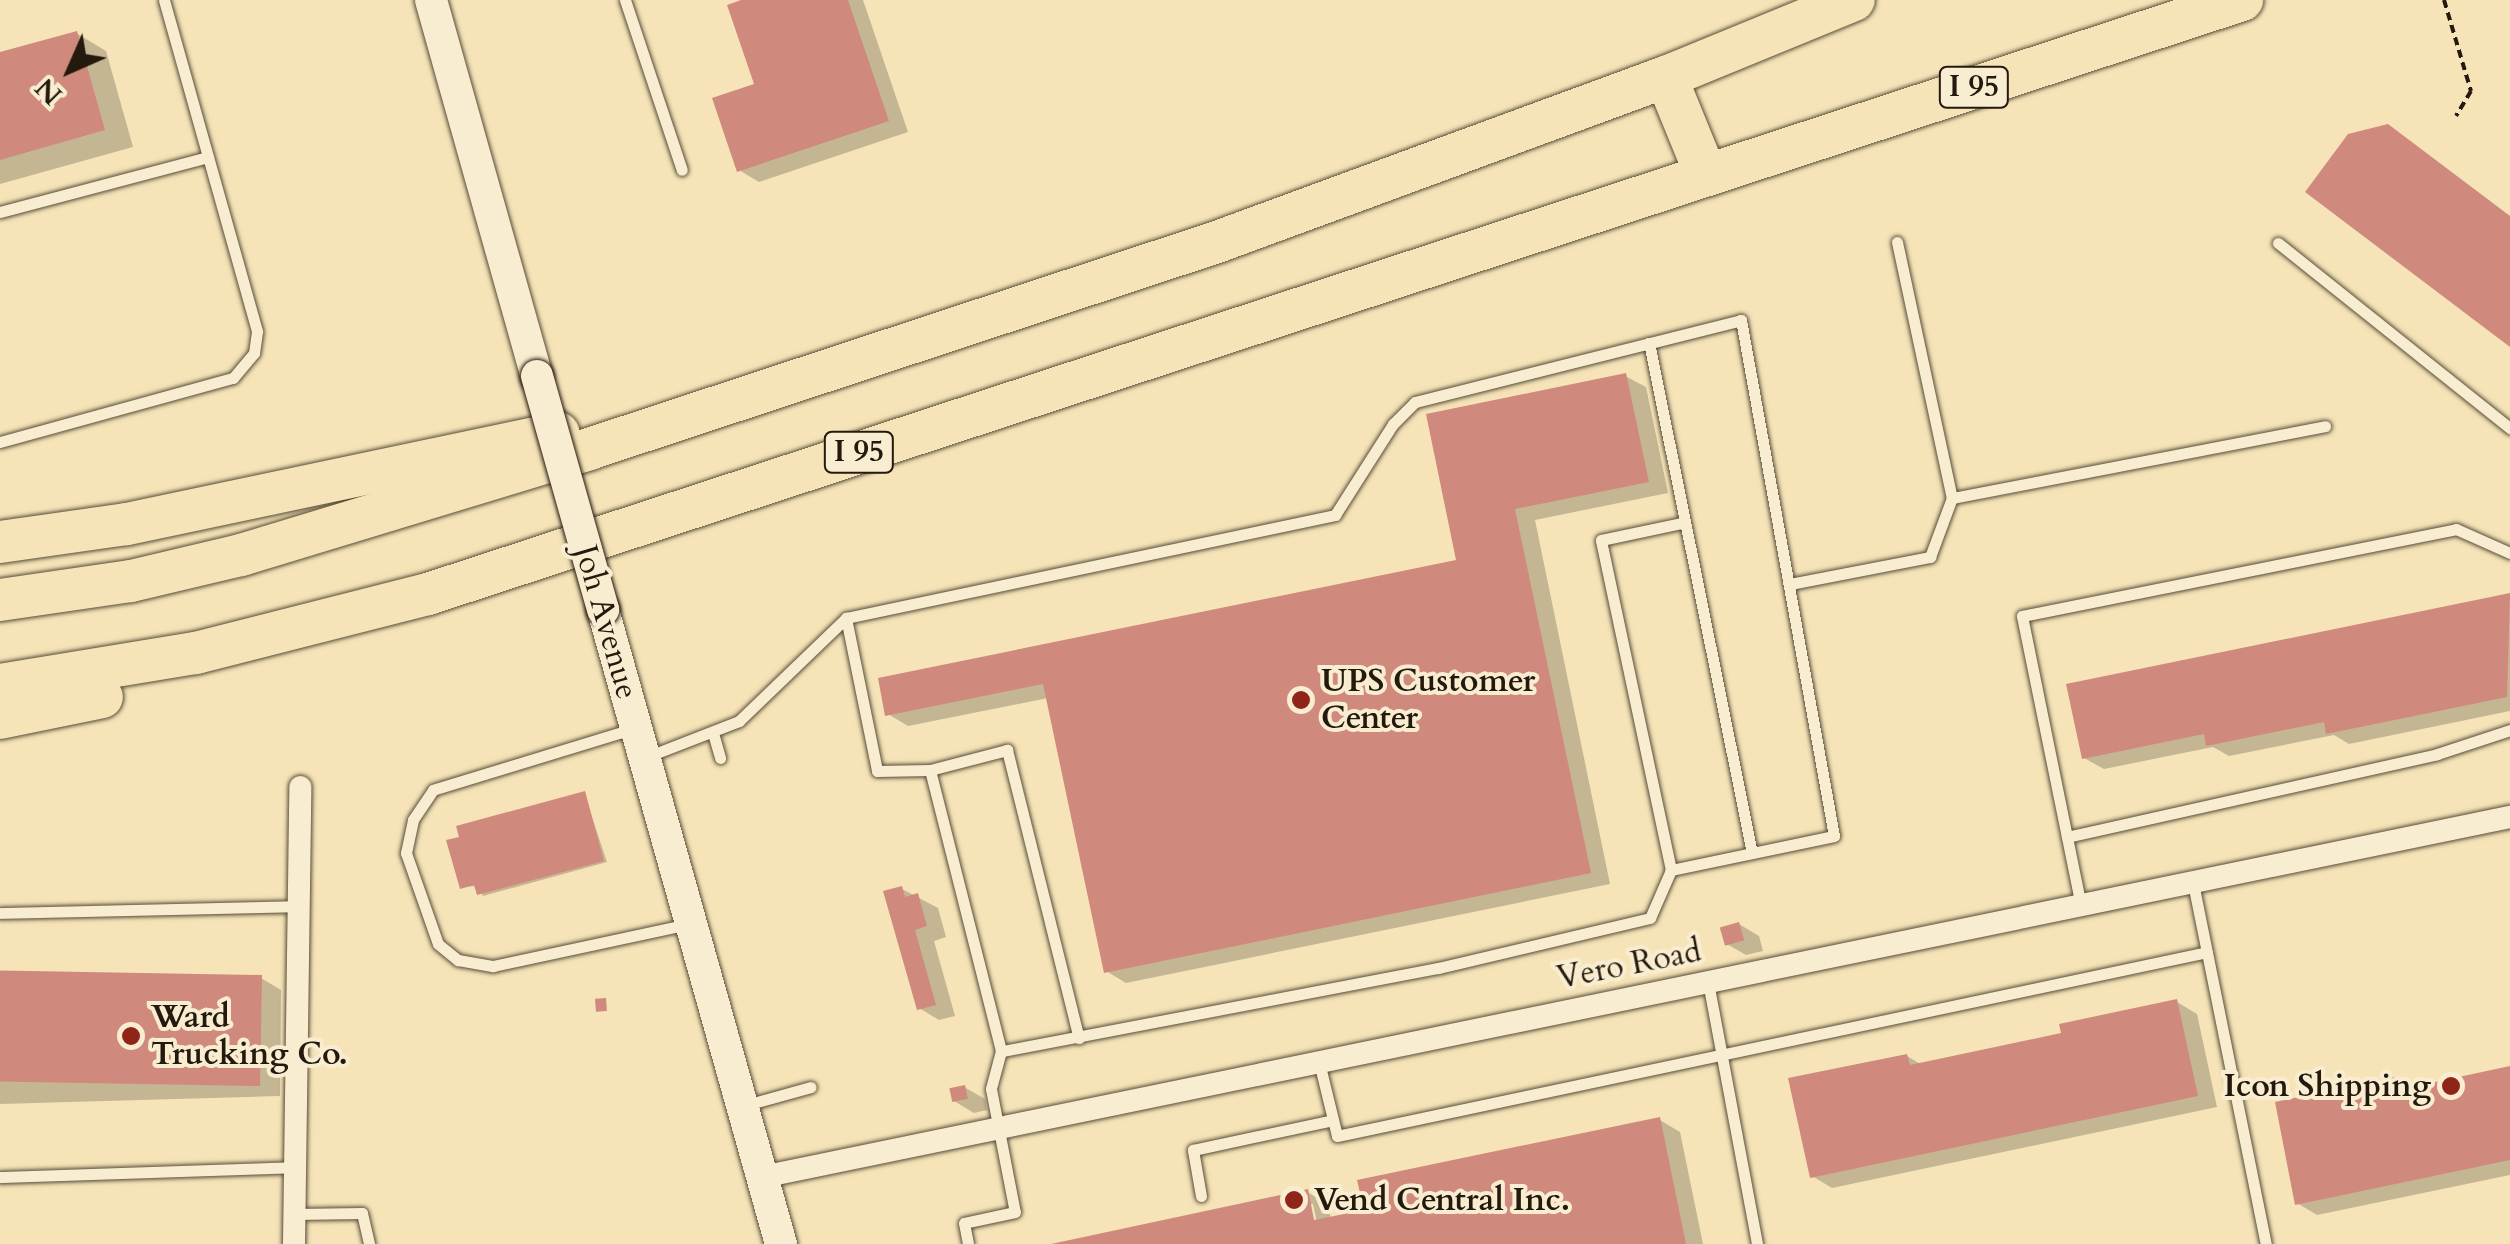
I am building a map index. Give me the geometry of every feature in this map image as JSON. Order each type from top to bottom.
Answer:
[{"type":"highway","points":[[0,600],[131,581],[309,537],[794,381],[1217,242],[1666,77],[1854,0]]},
{"type":"highway","name":"I 95","points":[[0,685],[273,635],[428,594],[2242,0]]},
{"type":"highway","points":[[1666,77],[1706,175]]},
{"type":"highway","points":[[0,542],[144,520],[794,381]]},
{"type":"highway","points":[[0,718],[262,656],[419,608],[654,521]]},
{"type":"street","name":"Joh Avenue","points":[[431,0],[780,1244]]},
{"type":"street","points":[[294,1244],[300,787]]},
{"type":"street","name":"Vero Road","points":[[762,1177],[2510,818]]},
{"type":"lane","points":[[0,442],[233,378],[249,363],[257,331],[164,0]]},
{"type":"lane","points":[[624,0],[682,170]]},
{"type":"lane","points":[[0,212],[208,157]]},
{"type":"lane","points":[[1790,584],[1930,557],[1952,498],[1897,242]]},
{"type":"lane","points":[[2278,243],[2510,428]]},
{"type":"lane","points":[[691,924],[493,966],[458,960],[438,944],[406,853],[413,820],[434,790],[640,743],[713,733],[739,721],[846,618],[1335,516],[1408,406],[1741,320],[1834,836],[1670,870]]},
{"type":"lane","points":[[1648,343],[1752,853]]},
{"type":"lane","points":[[1952,498],[2325,426]]},
{"type":"lane","points":[[1001,1051],[1438,968],[1650,918],[1670,870],[1600,540],[1682,523]]},
{"type":"lane","points":[[2081,906],[2022,616],[2456,529],[2510,553]]},
{"type":"lane","points":[[846,618],[877,771],[930,770],[1007,750],[1080,1038]]},
{"type":"lane","points":[[2067,838],[2437,754],[2510,730]]},
{"type":"lane","points":[[713,733],[720,758]]},
{"type":"lane","points":[[930,770],[1001,1051],[990,1088],[1014,1212],[964,1223],[968,1244]]},
{"type":"lane","points":[[2193,883],[2266,1244]]},
{"type":"lane","points":[[0,913],[299,906]]},
{"type":"lane","points":[[1318,1062],[1336,1136],[2207,952]]},
{"type":"lane","points":[[1708,982],[1757,1244]]},
{"type":"lane","points":[[742,1106],[810,1087]]},
{"type":"lane","points":[[1201,1196],[1193,1150],[1333,1120]]},
{"type":"lane","points":[[0,1177],[295,1167]]},
{"type":"lane","points":[[294,1214],[362,1213],[369,1244]]},
{"type":"path","points":[[2444,0],[2471,91],[2456,116]]},
{"type":"building","points":[[741,0],[848,0],[889,121],[737,172],[712,98],[754,84],[727,5]]},
{"type":"building","points":[[77,31],[105,130],[0,160],[0,52]]},
{"type":"building","points":[[2388,124],[2510,216],[2510,347],[2305,192],[2348,134]]},
{"type":"building","name":"UPS Customer Center","points":[[1626,373],[1649,482],[1515,509],[1591,873],[1104,973],[1043,684],[885,716],[878,678],[1456,560],[1426,414]]},
{"type":"building","points":[[2510,593],[2507,697],[2326,734],[2324,722],[2206,746],[2204,734],[2082,759],[2066,684]]},
{"type":"building","points":[[585,791],[604,861],[477,895],[474,885],[460,889],[446,840],[459,837],[456,826]]},
{"type":"building","points":[[902,886],[905,897],[918,893],[927,926],[915,930],[936,1005],[917,1010],[883,891]]},
{"type":"building","points":[[1739,922],[1744,940],[1725,946],[1720,928]]},
{"type":"building","name":"Ward Trucking Co.","points":[[0,970],[262,975],[260,1086],[0,1081]]},
{"type":"building","points":[[606,998],[607,1011],[596,1012],[595,999]]},
{"type":"building","points":[[2177,999],[2198,1096],[1810,1178],[1788,1078],[1907,1054],[1910,1065],[2061,1033],[2059,1024]]},
{"type":"building","points":[[2510,1066],[2510,1160],[2295,1205],[2275,1102],[2395,1077],[2398,1090]]},
{"type":"building","points":[[965,1085],[968,1099],[952,1102],[949,1088]]},
{"type":"building","points":[[1660,1117],[1686,1244],[1051,1244],[1308,1189],[1314,1220],[1364,1210],[1357,1180]]},
{"type":"place","name":"UPS Customer Center","points":[[1301,700]]},
{"type":"place","name":"Ward Trucking Co.","points":[[131,1036]]},
{"type":"place","name":"Icon Shipping","points":[[2451,1086]]},
{"type":"place","name":"Vend Central Inc.","points":[[1294,1200]]}]
